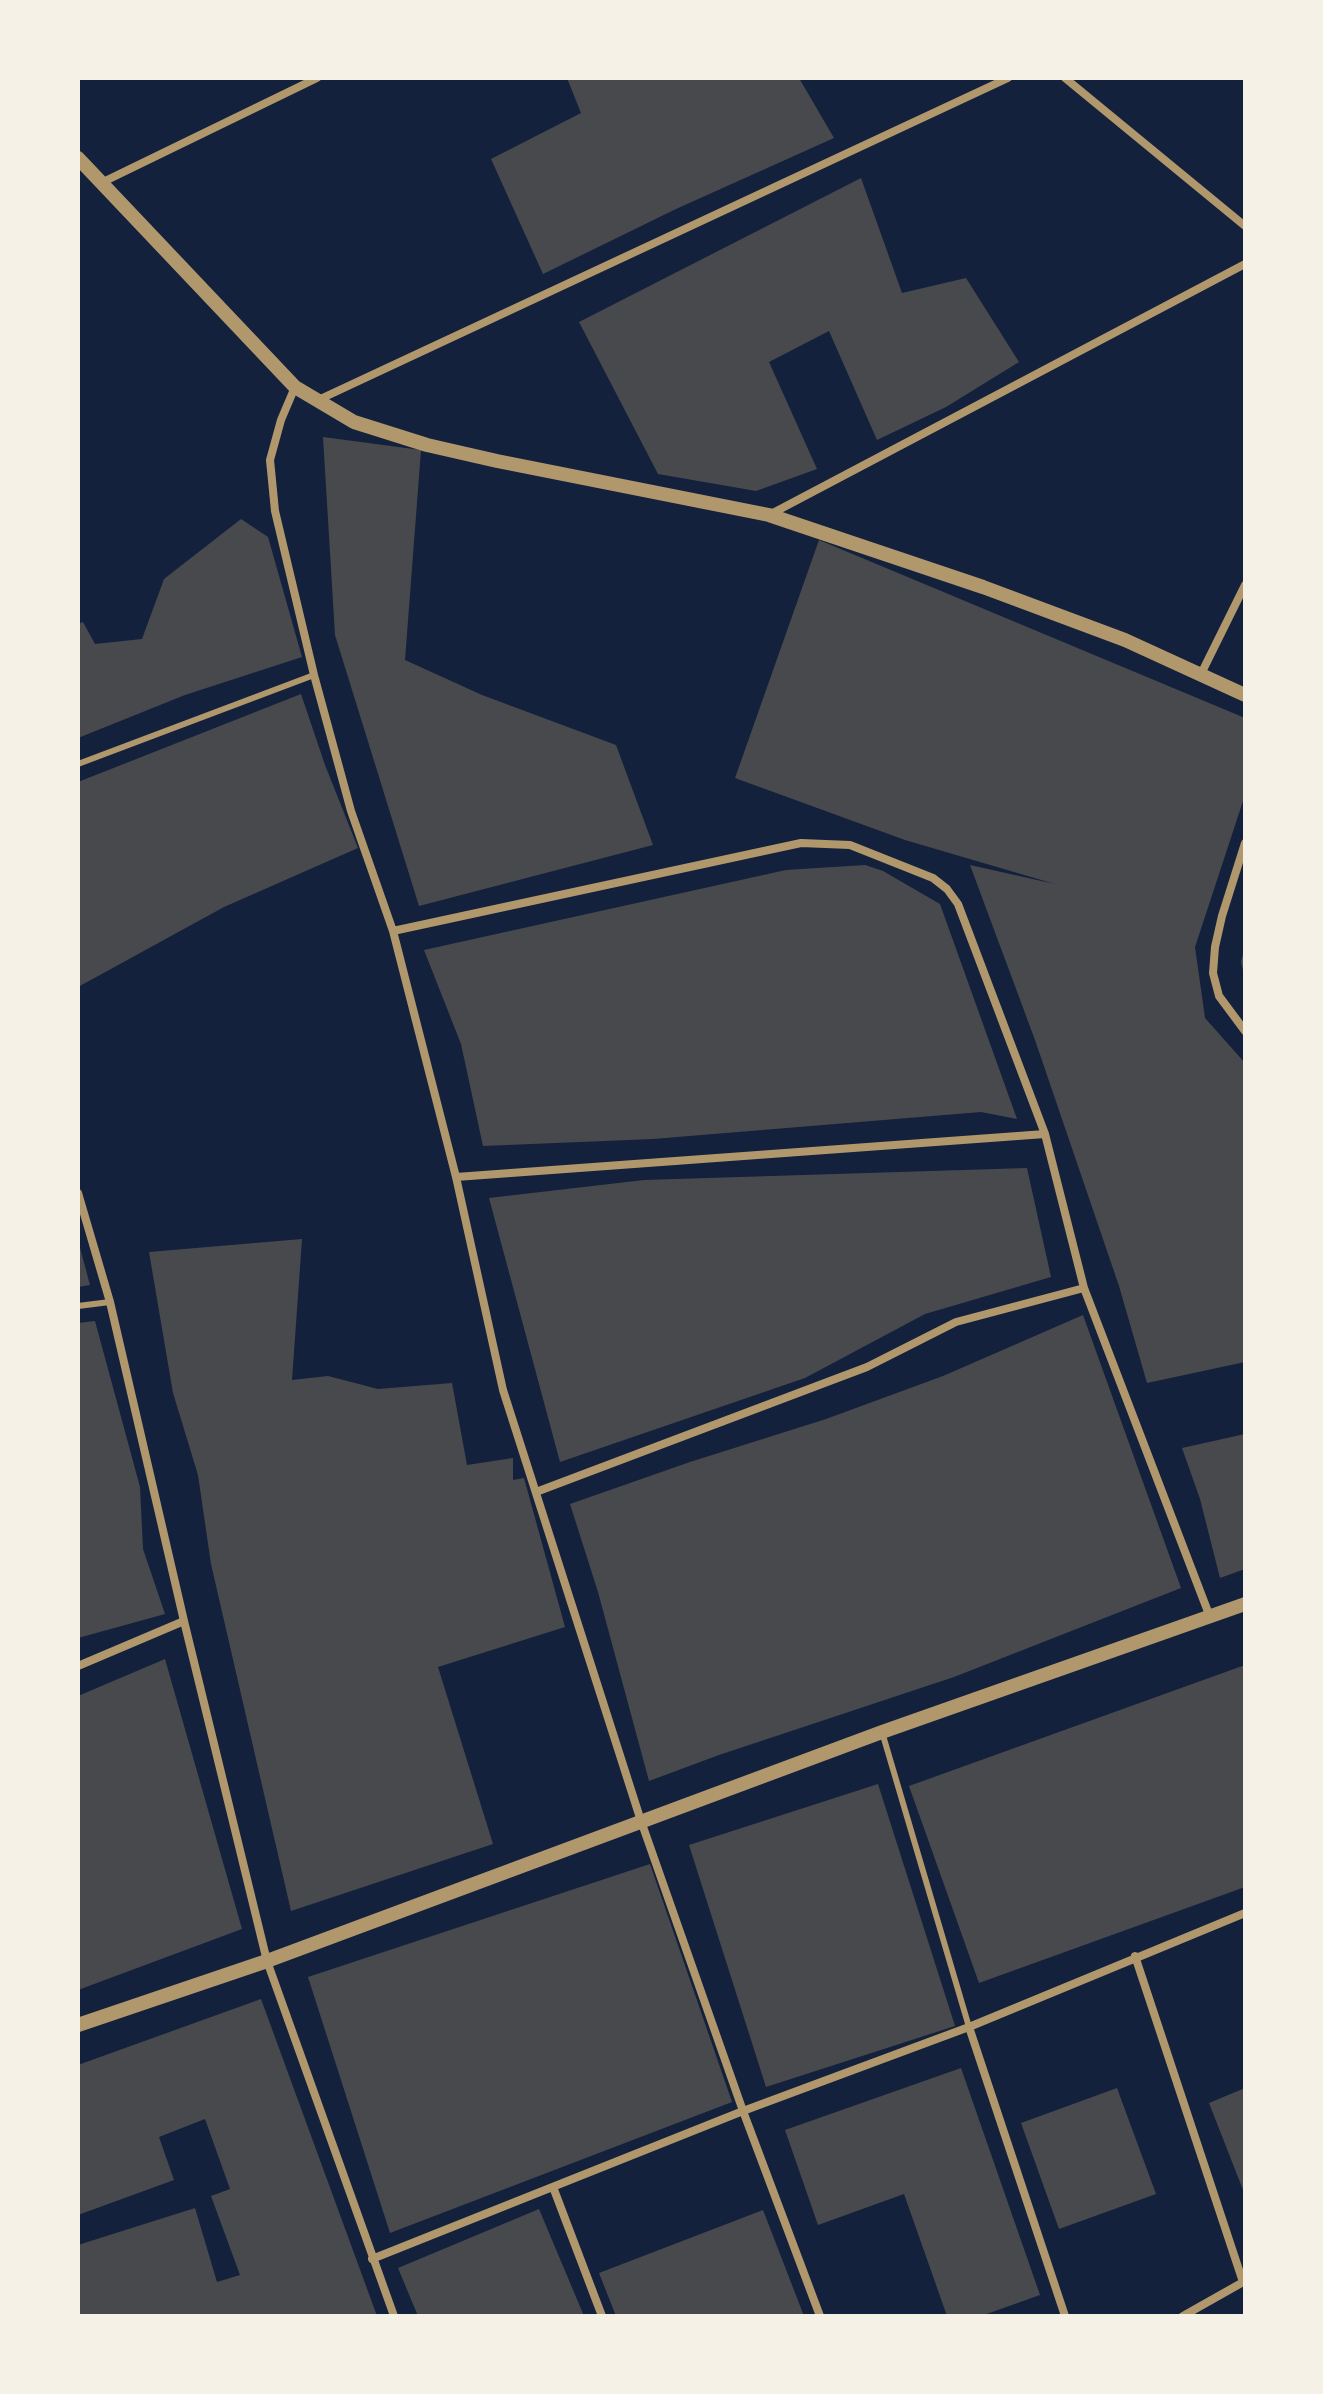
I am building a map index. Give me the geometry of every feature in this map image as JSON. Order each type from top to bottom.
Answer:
[{"type":"street","points":[[103,182],[317,78]]},
{"type":"street","points":[[316,401],[1008,78]]},
{"type":"street","points":[[1065,78],[1245,226]]},
{"type":"street","points":[[78,158],[295,387],[354,422],[427,445],[769,515],[983,587],[1125,640],[1245,695]]},
{"type":"street","points":[[769,515],[1245,264]]},
{"type":"street","points":[[295,387],[281,420],[270,460],[275,511],[314,675],[351,811],[393,931],[456,1177],[503,1390],[641,1821],[743,2111],[820,2316]]},
{"type":"street","points":[[1201,674],[1245,585]]},
{"type":"street","points":[[393,931],[801,843],[850,845],[933,878],[947,889],[958,904],[1045,1134],[1084,1288],[1210,1617]]},
{"type":"street","points":[[1245,843],[1222,916],[1213,973],[1219,996],[1245,1031]]},
{"type":"street","points":[[456,1177],[1045,1134]]},
{"type":"street","points":[[78,1193],[110,1302],[267,1961],[394,2316]]},
{"type":"street","points":[[536,1492],[867,1367],[956,1322],[1084,1288]]},
{"type":"street","points":[[78,2025],[267,1961],[882,1732],[1245,1604]]},
{"type":"street","points":[[78,1666],[184,1621]]},
{"type":"street","points":[[372,2259],[743,2111],[969,2027],[1245,1913]]},
{"type":"street","points":[[1135,1956],[1244,2281],[1183,2316]]},
{"type":"street","points":[[969,2027],[1065,2316]]},
{"type":"street","points":[[553,2187],[602,2316]]},
{"type":"lane","points":[[78,764],[314,675]]},
{"type":"lane","points":[[78,1306],[110,1302]]},
{"type":"lane","points":[[882,1732],[969,2027]]},
{"type":"building","points":[[567,78],[799,78],[834,138],[676,209],[543,274],[491,159],[581,113]]},
{"type":"building","points":[[861,178],[902,293],[966,278],[1019,362],[946,407],[877,440],[829,331],[769,362],[817,469],[756,491],[658,474],[579,322]]},
{"type":"building","points":[[323,437],[421,450],[405,660],[482,695],[616,745],[653,845],[419,906],[335,635]]},
{"type":"building","points":[[241,519],[268,537],[302,657],[185,695],[78,738],[78,624],[83,622],[95,644],[142,639],[164,579]]},
{"type":"building","points":[[819,540],[1245,718],[1245,795],[1195,947],[1205,1018],[1245,1063],[1245,1362],[1147,1383],[1119,1286],[1035,1040],[970,865],[1055,884],[905,840],[735,778]]},
{"type":"building","points":[[301,694],[358,848],[224,907],[78,987],[78,782]]},
{"type":"building","points":[[865,865],[883,871],[940,904],[1017,1119],[981,1112],[653,1139],[483,1146],[461,1044],[424,950],[786,870]]},
{"type":"building","points":[[1244,950],[1245,974],[1241,962]]},
{"type":"building","points":[[1027,1168],[1051,1277],[925,1314],[805,1378],[560,1462],[489,1198],[644,1180]]},
{"type":"building","points":[[302,1239],[292,1380],[328,1376],[378,1389],[452,1383],[467,1465],[513,1458],[513,1480],[524,1478],[565,1627],[438,1667],[493,1844],[291,1911],[211,1564],[198,1475],[173,1393],[149,1252]]},
{"type":"building","points":[[78,1244],[90,1285],[78,1287]]},
{"type":"building","points":[[1083,1315],[1181,1588],[954,1677],[649,1781],[598,1592],[570,1504],[826,1419],[943,1376]]},
{"type":"building","points":[[95,1321],[140,1487],[143,1549],[165,1614],[78,1638],[78,1323]]},
{"type":"building","points":[[1245,1434],[1245,1569],[1220,1578],[1200,1499],[1182,1448]]},
{"type":"building","points":[[165,1659],[242,1929],[78,1990],[78,1696]]},
{"type":"building","points":[[1245,1665],[1245,1887],[979,1983],[909,1786]]},
{"type":"building","points":[[878,1784],[955,2026],[766,2087],[689,1845]]},
{"type":"building","points":[[650,1864],[732,2102],[390,2233],[308,1977]]},
{"type":"building","points":[[261,1999],[377,2316],[78,2316],[78,2245],[195,2208],[217,2282],[240,2275],[211,2196],[230,2189],[205,2119],[159,2137],[174,2180],[78,2215],[78,2065]]},
{"type":"building","points":[[961,2068],[1040,2295],[981,2316],[947,2316],[904,2194],[818,2225],[785,2130]]},
{"type":"building","points":[[1117,2088],[1156,2194],[1059,2229],[1021,2123]]},
{"type":"building","points":[[1245,2088],[1245,2195],[1209,2103]]},
{"type":"building","points":[[539,2209],[584,2316],[418,2316],[398,2268]]},
{"type":"building","points":[[763,2210],[804,2316],[616,2316],[599,2273]]}]
